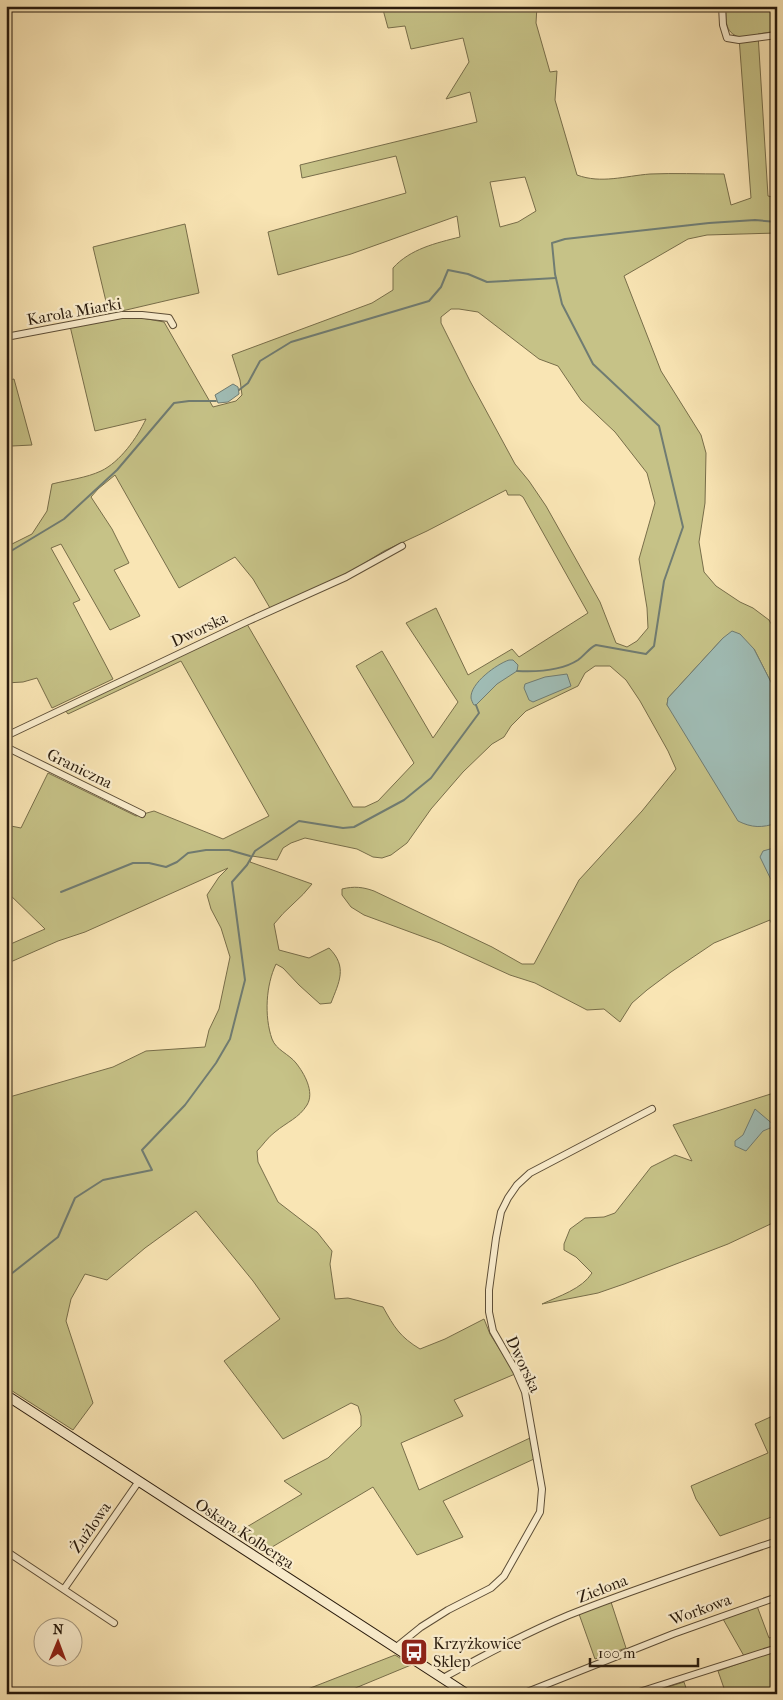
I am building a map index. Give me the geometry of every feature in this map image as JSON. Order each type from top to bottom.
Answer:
[{"type":"main road","name":"Oskara Kolberga","points":[[6,1395],[467,1694]]},
{"type":"street","points":[[722,6],[723,25],[727,38],[739,40],[777,35]]},
{"type":"street","name":"Karola Miarki","points":[[6,337],[122,315],[169,318],[173,325]]},
{"type":"street","name":"Dworska","points":[[6,736],[246,622],[346,577],[402,546]]},
{"type":"street","name":"Graniczna","points":[[6,747],[142,814]]},
{"type":"street","name":"Dworska","points":[[396,1648],[421,1627],[491,1588],[504,1576],[540,1512],[542,1489],[526,1392],[493,1331],[490,1317],[489,1290],[501,1212],[517,1184],[530,1173],[652,1109]]},
{"type":"street","name":"Żużlowa","points":[[64,1589],[139,1481]]},
{"type":"street","name":"Zielona","points":[[443,1678],[496,1649],[568,1616],[777,1541]]},
{"type":"street","points":[[6,1551],[114,1622]]},
{"type":"street","name":"Workowa","points":[[522,1694],[673,1634],[777,1597]]},
{"type":"street","points":[[633,1694],[777,1648]]},
{"type":"shaded area","points":[[382,6],[537,6],[536,23],[550,72],[557,71],[555,100],[577,175],[595,179],[613,179],[650,174],[724,174],[731,205],[751,198],[739,37],[728,29],[726,6],[777,6],[777,31],[758,34],[768,196],[777,198],[777,233],[707,235],[688,239],[624,276],[661,371],[701,435],[706,453],[705,503],[699,542],[704,572],[716,586],[769,620],[777,634],[777,694],[754,649],[723,638],[668,698],[667,705],[771,825],[777,823],[777,936],[770,920],[714,943],[647,990],[632,1003],[620,1022],[604,1009],[587,1010],[535,983],[510,975],[440,943],[364,915],[351,907],[342,895],[342,889],[351,887],[374,891],[492,947],[522,964],[534,964],[579,880],[642,811],[676,769],[640,701],[626,680],[610,666],[595,666],[585,673],[578,686],[526,711],[511,726],[504,737],[492,744],[463,772],[431,809],[407,843],[391,855],[382,858],[373,857],[357,849],[305,838],[283,848],[277,860],[252,856],[250,862],[312,884],[274,924],[279,950],[309,958],[329,948],[335,955],[340,968],[339,981],[331,1003],[320,1004],[283,968],[276,964],[268,991],[267,1011],[269,1030],[276,1046],[296,1063],[302,1072],[310,1094],[307,1105],[300,1113],[272,1134],[257,1151],[258,1162],[278,1202],[317,1232],[332,1251],[330,1264],[335,1299],[348,1298],[383,1307],[398,1331],[420,1349],[445,1339],[484,1319],[490,1334],[515,1374],[454,1400],[463,1416],[401,1443],[419,1490],[530,1438],[534,1459],[443,1501],[463,1537],[417,1555],[373,1487],[262,1553],[235,1534],[302,1494],[284,1481],[328,1458],[361,1426],[361,1416],[358,1406],[351,1403],[283,1439],[224,1361],[280,1319],[253,1281],[196,1211],[145,1248],[107,1280],[85,1274],[71,1299],[66,1321],[93,1403],[73,1430],[6,1387],[6,1098],[113,1067],[146,1051],[205,1047],[209,1030],[219,1009],[230,957],[221,928],[211,909],[207,895],[219,877],[228,868],[85,932],[58,941],[6,964],[6,946],[45,929],[6,891],[6,825],[21,828],[48,773],[136,816],[154,811],[223,839],[269,816],[181,661],[68,714],[65,710],[247,624],[353,807],[365,807],[378,801],[414,763],[356,666],[382,651],[433,738],[458,702],[406,623],[436,608],[468,675],[512,649],[519,657],[588,613],[523,497],[520,495],[508,495],[506,490],[384,551],[329,582],[270,608],[253,579],[235,557],[179,588],[115,475],[91,497],[112,529],[129,563],[114,570],[140,616],[110,630],[61,544],[51,548],[80,600],[73,603],[113,679],[52,708],[37,678],[23,682],[6,683],[6,547],[32,534],[47,511],[52,484],[89,475],[108,467],[127,449],[146,419],[95,431],[70,326],[125,316],[164,322],[213,407],[236,401],[242,395],[240,380],[232,355],[372,303],[393,290],[393,268],[400,261],[415,251],[460,237],[457,216],[351,254],[278,275],[268,232],[406,193],[396,156],[302,178],[300,165],[477,122],[470,92],[446,99],[469,62],[463,38],[411,49],[405,26],[388,28]],"holes":[[[525,177],[536,211],[518,222],[500,227],[490,182]],[[451,309],[478,312],[539,359],[558,366],[581,400],[615,432],[647,473],[655,503],[639,559],[647,608],[648,628],[637,641],[627,647],[616,643],[600,602],[546,506],[515,464],[470,381],[441,323],[441,317]]]},
{"type":"shaded area","points":[[185,224],[199,293],[109,314],[93,247]]},
{"type":"shaded area","points":[[14,379],[32,445],[12,446],[6,427],[6,381]]},
{"type":"shaded area","points":[[777,1092],[777,1221],[728,1244],[624,1284],[598,1293],[542,1304],[576,1288],[588,1279],[592,1273],[576,1257],[564,1250],[564,1244],[570,1229],[585,1218],[604,1217],[615,1213],[651,1167],[675,1155],[692,1161],[673,1125]]},
{"type":"shaded area","points":[[777,1414],[777,1515],[720,1536],[696,1499],[691,1486],[768,1453],[755,1424]]},
{"type":"shaded area","points":[[611,1602],[626,1648],[595,1659],[579,1614]]},
{"type":"shaded area","points":[[757,1606],[769,1638],[777,1636],[777,1645],[744,1656],[723,1619]]},
{"type":"shaded area","points":[[777,1650],[777,1694],[726,1694],[718,1671]]},
{"type":"shaded area","points":[[395,1655],[411,1665],[341,1694],[295,1694]]},
{"type":"shaded area","points":[[684,1682],[688,1694],[645,1694]]},
{"type":"water","points":[[233,384],[238,387],[239,394],[228,402],[218,403],[215,395]]},
{"type":"water","points":[[732,631],[740,634],[754,649],[777,694],[777,823],[767,826],[753,826],[738,821],[667,705],[668,698],[723,638]]},
{"type":"water","points":[[509,660],[513,660],[518,665],[517,671],[497,684],[474,705],[471,698],[472,692],[479,680],[491,670]]},
{"type":"water","points":[[567,674],[571,686],[533,702],[529,700],[524,688],[525,684],[545,677]]},
{"type":"water","points":[[777,847],[777,892],[760,857],[763,851]]},
{"type":"water","points":[[755,1109],[775,1126],[763,1131],[746,1151],[735,1146],[735,1141],[743,1135]]},
{"type":"waterway","points":[[517,671],[557,669],[578,660],[596,645],[646,654],[654,646],[664,581],[683,527],[659,426],[593,364],[562,304],[555,274],[552,243],[565,239],[709,223],[755,220],[777,222]]},
{"type":"waterway","points":[[239,390],[248,383],[260,361],[291,342],[429,301],[441,287],[448,270],[468,274],[487,282],[556,278]]},
{"type":"waterway","points":[[6,554],[64,519],[117,470],[174,403],[216,401]]},
{"type":"waterway","points":[[6,1278],[58,1237],[75,1198],[103,1180],[152,1170],[142,1150],[185,1105],[216,1063],[230,1039],[245,980],[232,882],[247,865],[255,851],[299,821],[343,828],[354,827],[404,800],[431,778],[479,713],[476,705]]},
{"type":"waterway","points":[[61,892],[133,863],[149,863],[166,867],[177,862],[188,853],[206,850],[229,850],[250,856]]},
{"type":"place","name":"Krzyżkowice Sklep","points":[[414,1652]]}]
